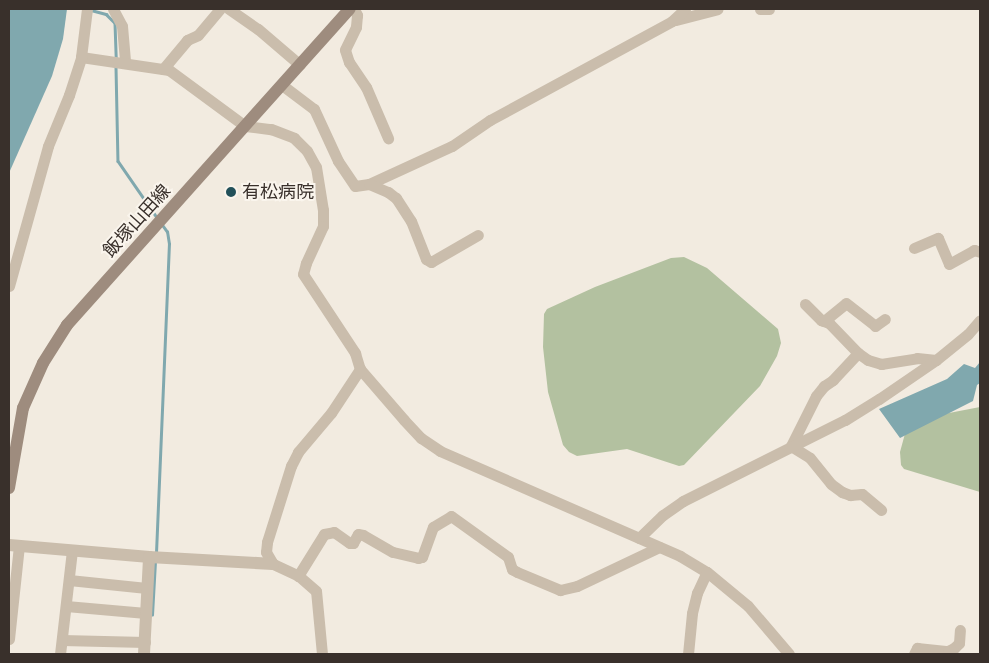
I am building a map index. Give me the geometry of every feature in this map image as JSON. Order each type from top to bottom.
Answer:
[{"type":"main road","name":"飯塚山田線","points":[[9,488],[23,408],[43,363],[67,325],[352,9]]},
{"type":"street","points":[[9,286],[48,146],[69,95],[81,57],[87,9]]},
{"type":"street","points":[[113,9],[122,26],[119,62]]},
{"type":"street","points":[[163,69],[187,40],[198,35],[220,9]]},
{"type":"street","points":[[229,9],[258,29],[300,65]]},
{"type":"street","points":[[352,9],[357,16],[356,27],[345,50],[349,62],[366,88],[388,138]]},
{"type":"street","points":[[672,21],[685,9]]},
{"type":"street","points":[[282,85],[317,113],[338,161],[355,186],[369,184],[452,146],[490,120],[672,21],[718,9]]},
{"type":"street","points":[[760,9],[768,9]]},
{"type":"street","points":[[81,57],[174,72],[245,126],[271,128],[294,138],[307,150],[316,167],[323,210],[323,226],[303,274],[355,353],[360,369],[421,438],[440,451],[659,547],[708,572],[748,606],[789,654]]},
{"type":"street","points":[[369,184],[396,198],[411,221],[426,259],[431,262],[478,235]]},
{"type":"street","points":[[914,248],[938,238],[949,264],[974,250],[980,252]]},
{"type":"street","points":[[824,321],[846,302],[875,326],[885,319]]},
{"type":"street","points":[[805,304],[813,314],[829,323],[858,353],[868,360],[881,364],[918,358],[936,360]]},
{"type":"street","points":[[639,538],[663,515],[683,501],[845,420],[936,360],[968,334],[980,320]]},
{"type":"street","points":[[792,446],[816,396],[858,353]]},
{"type":"street","points":[[273,564],[266,552],[267,542],[291,466],[298,452],[331,413],[360,369]]},
{"type":"street","points":[[792,446],[810,458],[831,484],[842,492],[850,495],[862,494],[881,510]]},
{"type":"street","points":[[298,576],[324,534],[334,532],[350,542],[353,542],[358,534],[364,535],[393,552],[418,558],[422,557],[432,527],[451,516],[508,557],[512,569],[560,590],[578,586],[659,547]]},
{"type":"street","points":[[9,639],[14,545],[149,557],[273,564],[298,576],[316,591],[322,654]]},
{"type":"street","points":[[60,654],[72,551]]},
{"type":"street","points":[[62,640],[144,648],[149,557]]},
{"type":"street","points":[[688,654],[692,613],[697,594],[708,572]]},
{"type":"street","points":[[68,580],[147,588]]},
{"type":"street","points":[[66,606],[146,613]]},
{"type":"street","points":[[914,654],[917,648],[948,651],[954,648],[959,643],[960,630]]},
{"type":"green space","points":[[684,257],[707,268],[778,329],[781,343],[777,356],[760,386],[684,465],[679,466],[627,449],[577,456],[569,452],[563,445],[548,392],[543,347],[544,314],[547,309],[595,287],[671,258]]},
{"type":"green space","points":[[980,407],[980,492],[904,469],[901,465],[900,452],[906,430],[918,419]]},
{"type":"water","points":[[9,9],[67,9],[63,39],[52,76],[9,173]]},
{"type":"water","points":[[980,362],[980,383],[977,385],[973,401],[900,438],[879,409],[947,379],[964,364],[975,368]]},
{"type":"waterway","points":[[91,10],[106,14],[115,23],[116,59]]},
{"type":"waterway","points":[[116,67],[118,161],[158,219]]},
{"type":"waterway","points":[[156,553],[169,244],[167,232],[162,225]]},
{"type":"waterway","points":[[152,615],[155,561]]},
{"type":"place","name":"有松病院","points":[[231,192]]}]
